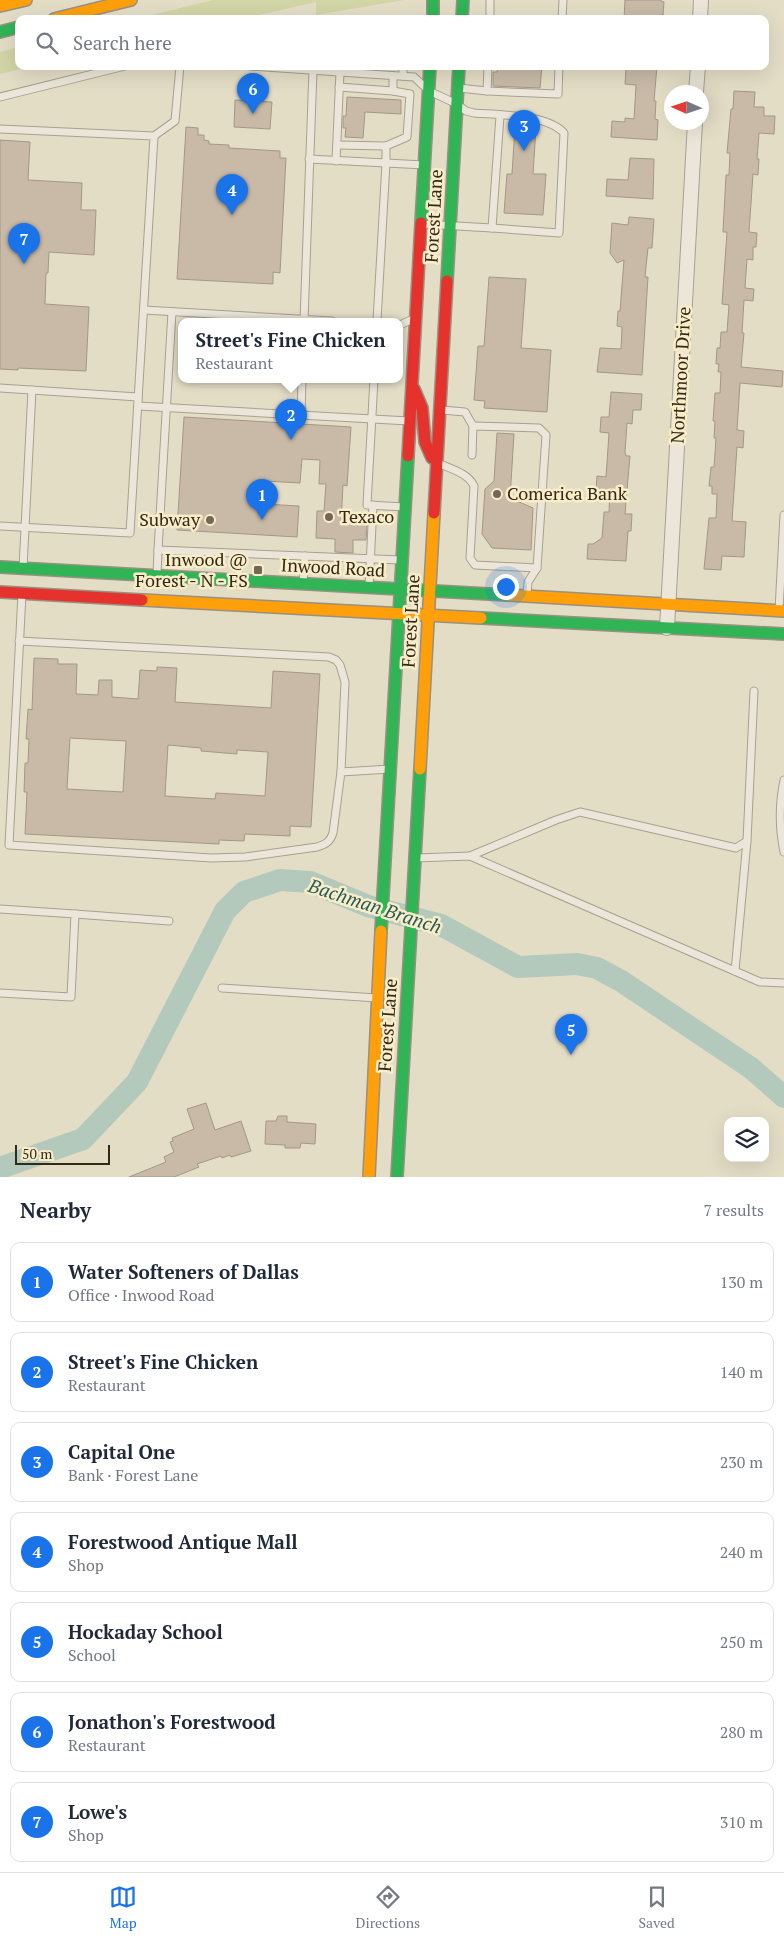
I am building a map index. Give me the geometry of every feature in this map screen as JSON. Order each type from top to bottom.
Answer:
[{"type":"main road","points":[[0,6],[26,0]]},
{"type":"main road","points":[[70,15],[131,0]]},
{"type":"main road","points":[[432,15],[433,0]]},
{"type":"main road","points":[[462,15],[463,0]]},
{"type":"main road","points":[[0,32],[15,29]]},
{"type":"main road","name":"Forest Lane","points":[[396,1177],[440,410],[421,224],[430,70]]},
{"type":"main road","name":"Forest Lane","points":[[369,1177],[379,958],[412,383],[430,319],[451,227],[459,70]]},
{"type":"main road","points":[[412,383],[424,412],[429,454],[437,463]]},
{"type":"main road","name":"Inwood Road","points":[[0,567],[23,581],[237,593],[303,584],[527,595],[781,611]]},
{"type":"main road","name":"Inwood Road","points":[[0,592],[23,581],[157,576],[237,593],[400,615],[784,634]]},
{"type":"street","points":[[700,15],[701,0]]},
{"type":"street","points":[[697,85],[698,70]]},
{"type":"street","name":"Northmoor Drive","points":[[667,628],[694,130]]},
{"type":"lane","points":[[490,0],[490,15]]},
{"type":"lane","points":[[562,15],[563,0]]},
{"type":"lane","points":[[0,96],[107,70]]},
{"type":"lane","points":[[0,129],[154,136],[175,121],[180,70]]},
{"type":"lane","points":[[304,318],[309,159],[319,70]]},
{"type":"lane","points":[[326,70],[414,77],[429,91],[457,104],[466,111],[536,119],[558,127],[564,133],[559,233],[421,224]]},
{"type":"lane","points":[[403,70],[403,76]]},
{"type":"lane","points":[[487,91],[488,70]]},
{"type":"lane","points":[[458,88],[558,94],[559,70]]},
{"type":"lane","points":[[336,161],[340,72]]},
{"type":"lane","points":[[393,76],[393,91]]},
{"type":"lane","points":[[337,145],[386,146],[407,137],[410,94],[339,87]]},
{"type":"lane","points":[[492,228],[500,116]]},
{"type":"lane","points":[[0,526],[130,533],[154,136]]},
{"type":"lane","points":[[377,318],[386,146]]},
{"type":"lane","points":[[309,159],[424,165]]},
{"type":"lane","points":[[144,310],[271,318]]},
{"type":"lane","points":[[157,576],[172,312]]},
{"type":"lane","points":[[403,324],[430,319]]},
{"type":"lane","points":[[301,415],[302,383]]},
{"type":"lane","points":[[374,383],[367,505],[405,507]]},
{"type":"lane","points":[[0,388],[138,397]]},
{"type":"lane","points":[[19,641],[329,657],[336,660],[340,665],[345,682],[341,772],[334,833],[331,840],[317,847],[218,858],[9,845],[19,641],[23,581],[32,390]]},
{"type":"lane","points":[[138,406],[410,421]]},
{"type":"lane","points":[[440,410],[465,412],[473,426],[472,455]]},
{"type":"lane","points":[[473,426],[539,428],[546,435],[538,568],[528,582],[527,595]]},
{"type":"lane","points":[[437,463],[464,475],[471,480],[474,486],[470,558],[475,565],[538,568]]},
{"type":"lane","points":[[369,587],[373,505]]},
{"type":"lane","points":[[781,611],[784,516]]},
{"type":"lane","points":[[158,550],[402,560]]},
{"type":"lane","points":[[237,593],[240,554]]},
{"type":"lane","points":[[303,584],[305,556]]},
{"type":"lane","points":[[735,971],[747,841],[754,692]]},
{"type":"lane","points":[[341,772],[390,769]]},
{"type":"lane","points":[[784,780],[780,811],[780,831],[784,852]]},
{"type":"lane","points":[[415,858],[470,856],[580,812],[736,848],[747,841]]},
{"type":"lane","points":[[470,856],[760,982],[784,983]]},
{"type":"lane","points":[[0,909],[169,922]]},
{"type":"lane","points":[[0,993],[71,997],[75,914]]},
{"type":"lane","points":[[222,988],[378,998]]},
{"type":"green space","points":[[213,0],[404,0],[316,15],[316,2],[259,15],[151,15]]},
{"type":"green space","points":[[15,48],[15,70],[17,70],[0,74],[0,52]]},
{"type":"building","points":[[625,0],[661,0],[664,2],[663,15],[624,15]]},
{"type":"building","points":[[497,70],[542,70],[540,88],[493,86],[493,72],[497,72]]},
{"type":"building","points":[[626,70],[657,70],[654,101],[656,101],[655,119],[658,120],[657,140],[611,137],[612,121],[625,122],[625,118],[634,119],[636,85],[625,84]]},
{"type":"building","points":[[734,91],[755,92],[754,107],[764,107],[764,116],[775,116],[774,134],[759,133],[758,175],[753,174],[749,232],[757,233],[756,247],[753,247],[753,260],[747,259],[745,288],[754,289],[753,301],[744,300],[741,367],[783,371],[782,387],[740,383],[737,430],[744,431],[743,448],[737,447],[732,521],[746,522],[744,557],[722,556],[721,570],[704,569],[709,518],[716,518],[717,494],[712,494],[712,486],[709,486],[711,467],[714,467],[716,438],[714,438],[715,421],[713,421],[715,393],[720,393],[721,372],[718,372],[719,364],[716,364],[717,348],[720,348],[721,332],[727,332],[729,305],[722,304],[727,232],[723,232],[726,175],[729,175],[730,153],[727,153]]},
{"type":"building","points":[[347,97],[401,100],[401,114],[365,112],[363,138],[345,137],[346,128],[343,128],[343,116],[346,116]]},
{"type":"building","points":[[235,100],[272,102],[270,129],[234,127]]},
{"type":"building","points":[[186,127],[198,128],[198,135],[204,135],[204,140],[209,141],[209,144],[229,145],[229,148],[280,151],[280,158],[286,158],[280,273],[273,272],[273,284],[177,279]]},
{"type":"building","points":[[515,127],[536,128],[533,174],[546,174],[543,215],[504,213],[507,174],[512,174]]},
{"type":"building","points":[[0,140],[30,142],[28,180],[82,183],[81,210],[96,210],[94,255],[49,252],[48,273],[46,273],[45,304],[89,307],[86,371],[0,369]]},
{"type":"building","points":[[630,158],[654,159],[653,199],[606,196],[607,179],[628,180]]},
{"type":"building","points":[[629,217],[654,219],[652,248],[648,248],[645,277],[648,277],[642,375],[597,372],[600,348],[621,349],[622,327],[617,326],[624,260],[617,263],[610,253],[612,223],[628,225]]},
{"type":"building","points":[[489,277],[526,279],[521,348],[551,350],[547,412],[484,408],[485,401],[474,400],[478,346],[484,346]]},
{"type":"building","points":[[611,392],[642,394],[641,410],[633,410],[632,424],[627,423],[625,452],[626,456],[630,456],[625,514],[632,514],[631,531],[628,531],[626,561],[587,559],[588,544],[593,544],[602,538],[604,512],[609,512],[610,492],[596,491],[597,476],[606,477],[609,433],[600,432],[601,417],[609,417]]},
{"type":"building","points":[[184,417],[351,427],[347,486],[343,485],[341,523],[367,524],[366,540],[353,540],[353,553],[335,552],[335,539],[316,538],[317,511],[324,511],[326,484],[319,484],[320,460],[302,459],[300,483],[265,481],[264,504],[299,506],[297,537],[177,530]]},
{"type":"building","name":"Comerica Bank","points":[[497,433],[514,434],[510,498],[533,508],[531,550],[492,548],[482,534],[485,489],[494,481]]},
{"type":"building","points":[[34,658],[58,659],[58,664],[77,664],[76,694],[98,695],[99,680],[112,680],[112,697],[138,699],[140,670],[157,671],[157,667],[177,668],[175,702],[271,708],[273,671],[320,674],[311,827],[290,826],[290,836],[245,834],[244,841],[219,840],[219,844],[25,834],[27,792],[24,792],[25,763],[28,763],[29,739],[26,739],[28,709],[32,710]],"holes":[[[70,738],[126,741],[123,792],[67,789]],[[168,745],[201,748],[201,751],[237,754],[237,750],[268,752],[265,796],[216,793],[215,799],[165,796]]]},
{"type":"building","points":[[206,1103],[215,1130],[241,1121],[251,1151],[231,1157],[230,1155],[222,1158],[221,1156],[197,1164],[199,1167],[174,1177],[129,1177],[166,1162],[164,1157],[174,1152],[170,1142],[173,1141],[172,1138],[194,1129],[187,1109]]},
{"type":"building","points":[[278,1116],[287,1116],[287,1122],[316,1124],[315,1144],[301,1143],[300,1148],[285,1148],[285,1145],[265,1144],[266,1121],[276,1121]]},
{"type":"waterway","name":"Bachman Branch","points":[[0,1168],[83,1139],[137,1082],[225,911],[244,892],[280,880],[310,882],[368,906],[441,925],[518,967],[577,964],[597,968],[621,981],[751,1068],[784,1097]]},
{"type":"traffic: fast","points":[[433,0],[433,15]]},
{"type":"traffic: fast","points":[[462,15],[463,0]]},
{"type":"traffic: fast","points":[[0,32],[15,28]]},
{"type":"traffic: fast","points":[[421,223],[430,70]]},
{"type":"traffic: fast","points":[[447,281],[459,70]]},
{"type":"traffic: fast","points":[[381,931],[408,456]]},
{"type":"traffic: fast","points":[[0,567],[507,595]]},
{"type":"traffic: fast","points":[[481,618],[784,634]]},
{"type":"traffic: fast","points":[[397,1177],[420,769]]},
{"type":"traffic: slow","points":[[0,6],[26,0]]},
{"type":"traffic: slow","points":[[70,15],[131,0]]},
{"type":"traffic: slow","points":[[420,769],[434,513]]},
{"type":"traffic: slow","points":[[507,595],[784,611]]},
{"type":"traffic: slow","points":[[142,600],[481,618]]},
{"type":"traffic: slow","points":[[369,1177],[381,931]]},
{"type":"traffic: jam","points":[[408,456],[421,223]]},
{"type":"traffic: jam","points":[[434,513],[447,281]]},
{"type":"traffic: jam","points":[[414,389],[422,408],[425,442],[432,458]]},
{"type":"traffic: jam","points":[[0,592],[142,600]]},
{"type":"place","name":"Jonathon's Forestwood","points":[[253,114]]},
{"type":"place","name":"Capital One","points":[[524,151]]},
{"type":"place","name":"Forestwood Antique Mall","points":[[232,215]]},
{"type":"place","name":"Lowe's","points":[[24,264]]},
{"type":"place","name":"Street's Fine Chicken","points":[[291,440]]},
{"type":"place","name":"Comerica Bank","points":[[497,494]]},
{"type":"place","name":"Texaco","points":[[329,517]]},
{"type":"place","name":"Subway","points":[[210,520]]},
{"type":"place","name":"Water Softeners of Dallas","points":[[262,520]]},
{"type":"place","name":"Inwood @ Forest - N - FS","points":[[258,570]]},
{"type":"place","name":"Hockaday School","points":[[571,1055]]}]
